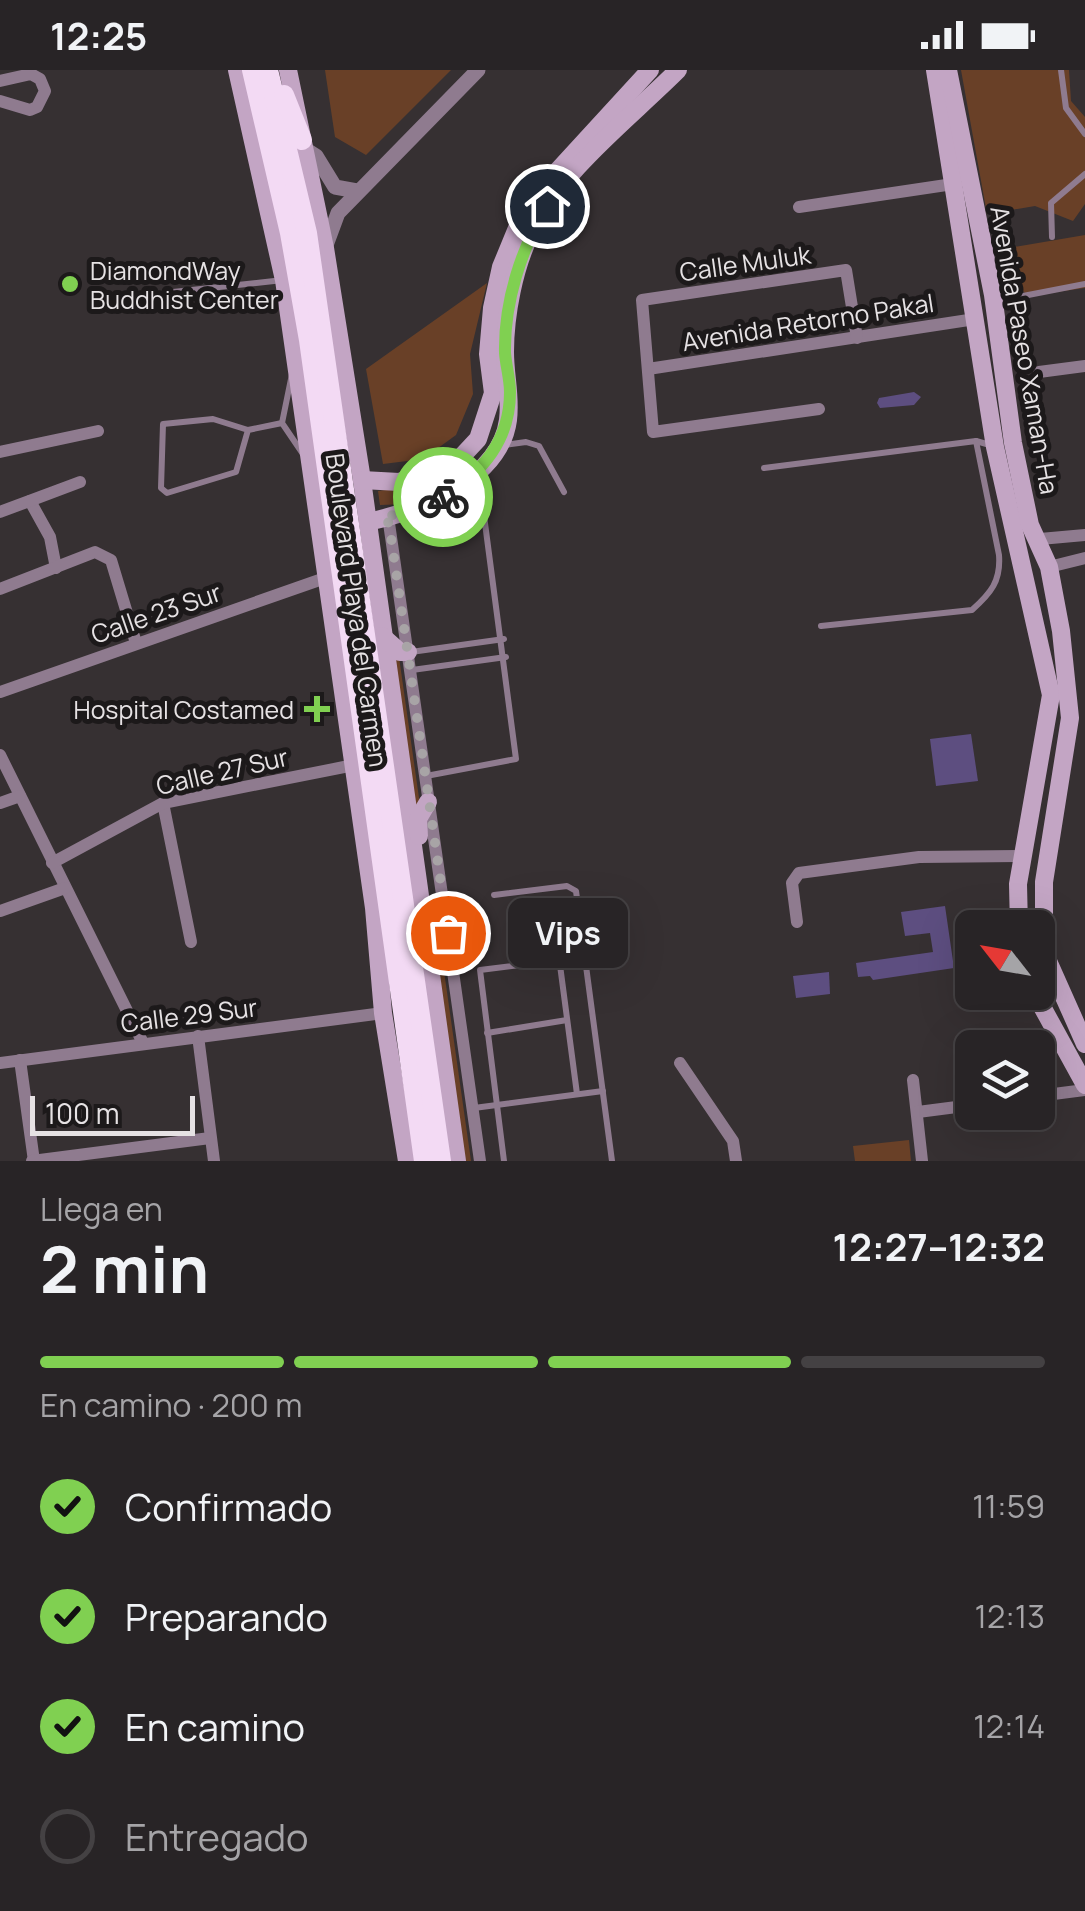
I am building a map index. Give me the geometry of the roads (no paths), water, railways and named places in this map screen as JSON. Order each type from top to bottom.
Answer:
[{"type":"highway","points":[[252,70],[290,233],[309,340],[424,1161]]},
{"type":"highway","points":[[270,70],[304,145]]},
{"type":"highway","points":[[270,70],[307,233],[442,1161]]},
{"type":"highway","points":[[404,1034],[400,1057],[408,1161]]},
{"type":"main road","name":"Boulevard Playa del Carmen","points":[[236,70],[284,280],[354,765],[383,1013],[408,1161]]},
{"type":"main road","name":"Boulevard Playa del Carmen","points":[[288,70],[325,248],[362,480],[375,521],[382,636],[457,1161]]},
{"type":"main road","points":[[362,480],[399,482],[450,468],[484,426],[493,393],[488,354],[492,308],[501,266],[526,204],[650,70]]},
{"type":"main road","points":[[375,521],[438,500],[465,483],[498,446],[508,425],[510,389],[505,352],[517,268],[547,206],[678,70]]},
{"type":"main road","name":"Avenida Paseo Xaman-Ha","points":[[935,70],[995,444],[1051,695],[1023,856],[1020,910]]},
{"type":"main road","name":"Avenida Paseo Xaman-Ha","points":[[948,70],[993,295],[995,444],[1040,540],[1061,631],[1070,718],[1044,882],[1044,952],[1085,1044]]},
{"type":"main road","points":[[492,308],[502,309],[510,318]]},
{"type":"main road","points":[[1040,635],[1061,631]]},
{"type":"main road","points":[[382,636],[409,661]]},
{"type":"main road","points":[[414,856],[420,842],[418,819],[428,802]]},
{"type":"main road","points":[[419,904],[430,916],[436,949],[452,966]]},
{"type":"main road","points":[[1044,1010],[1085,1088]]},
{"type":"street","points":[[325,248],[338,213],[478,70]]},
{"type":"street","points":[[31,74],[40,79],[44,91],[37,107],[30,110],[4,101],[6,79],[31,74]]},
{"type":"street","points":[[304,145],[316,156],[335,187],[357,191]]},
{"type":"street","points":[[799,207],[953,184]]},
{"type":"street","name":"Calle Muluk","points":[[642,300],[846,270],[856,338]]},
{"type":"street","name":"Avenida Retorno Pakal","points":[[642,300],[654,432],[819,410]]},
{"type":"street","name":"Avenida Retorno Pakal","points":[[648,369],[974,320]]},
{"type":"street","points":[[1040,372],[1085,366]]},
{"type":"street","points":[[0,452],[98,431]]},
{"type":"street","points":[[0,512],[80,482]]},
{"type":"street","points":[[30,501],[50,537],[56,568]]},
{"type":"street","points":[[375,521],[389,523],[480,1161]]},
{"type":"street","points":[[1040,540],[1085,535]]},
{"type":"street","points":[[0,590],[95,552],[111,560],[136,643]]},
{"type":"street","points":[[1049,567],[1085,558]]},
{"type":"street","name":"Calle 23 Sur","points":[[0,692],[328,577]]},
{"type":"street","points":[[0,755],[143,1043]]},
{"type":"street","name":"Calle 27 Sur","points":[[52,863],[163,803],[354,765]]},
{"type":"street","points":[[0,803],[20,796]]},
{"type":"street","points":[[163,803],[191,942]]},
{"type":"street","points":[[797,922],[792,884],[799,873],[918,857],[1023,856]]},
{"type":"street","points":[[0,911],[65,888]]},
{"type":"street","name":"Calle 29 Sur","points":[[0,1063],[383,1013]]},
{"type":"street","points":[[198,1036],[214,1161]]},
{"type":"street","points":[[20,1060],[34,1161],[210,1138]]},
{"type":"street","points":[[680,1063],[733,1141],[736,1161]]},
{"type":"street","points":[[913,1080],[922,1161]]},
{"type":"street","points":[[1055,1093],[1085,1088]]},
{"type":"street","points":[[918,1112],[955,1107]]},
{"type":"lane","points":[[1061,70],[1066,108],[1085,134]]},
{"type":"lane","points":[[1052,237],[1051,203],[1085,174]]},
{"type":"lane","points":[[173,292],[284,280]]},
{"type":"lane","points":[[993,295],[1023,296],[1085,284]]},
{"type":"lane","points":[[296,361],[282,422],[310,462]]},
{"type":"lane","points":[[248,430],[236,472],[167,492],[161,488],[163,424],[213,418],[248,430],[282,422]]},
{"type":"lane","points":[[498,446],[526,442],[540,446],[564,492]]},
{"type":"lane","points":[[764,468],[995,444],[1000,573],[991,594],[972,610],[821,626]]},
{"type":"lane","points":[[425,776],[516,760],[504,639],[483,508],[450,468]]},
{"type":"lane","points":[[999,554],[1019,549]]},
{"type":"lane","points":[[409,661],[504,639]]},
{"type":"lane","points":[[409,661],[506,656]]},
{"type":"lane","points":[[494,894],[566,886],[576,892],[612,1161]]},
{"type":"lane","points":[[577,1094],[552,912],[578,906]]},
{"type":"lane","points":[[504,1161],[480,970],[559,960]]},
{"type":"lane","points":[[487,1033],[567,1020]]},
{"type":"lane","points":[[473,1109],[603,1091]]},
{"type":"place","name":"DiamondWay Buddhist Center","points":[[70,284]]},
{"type":"place","name":"Hospital Costamed","points":[[317,709]]},
{"type":"place","name":"Vips","points":[[448,933]]}]
